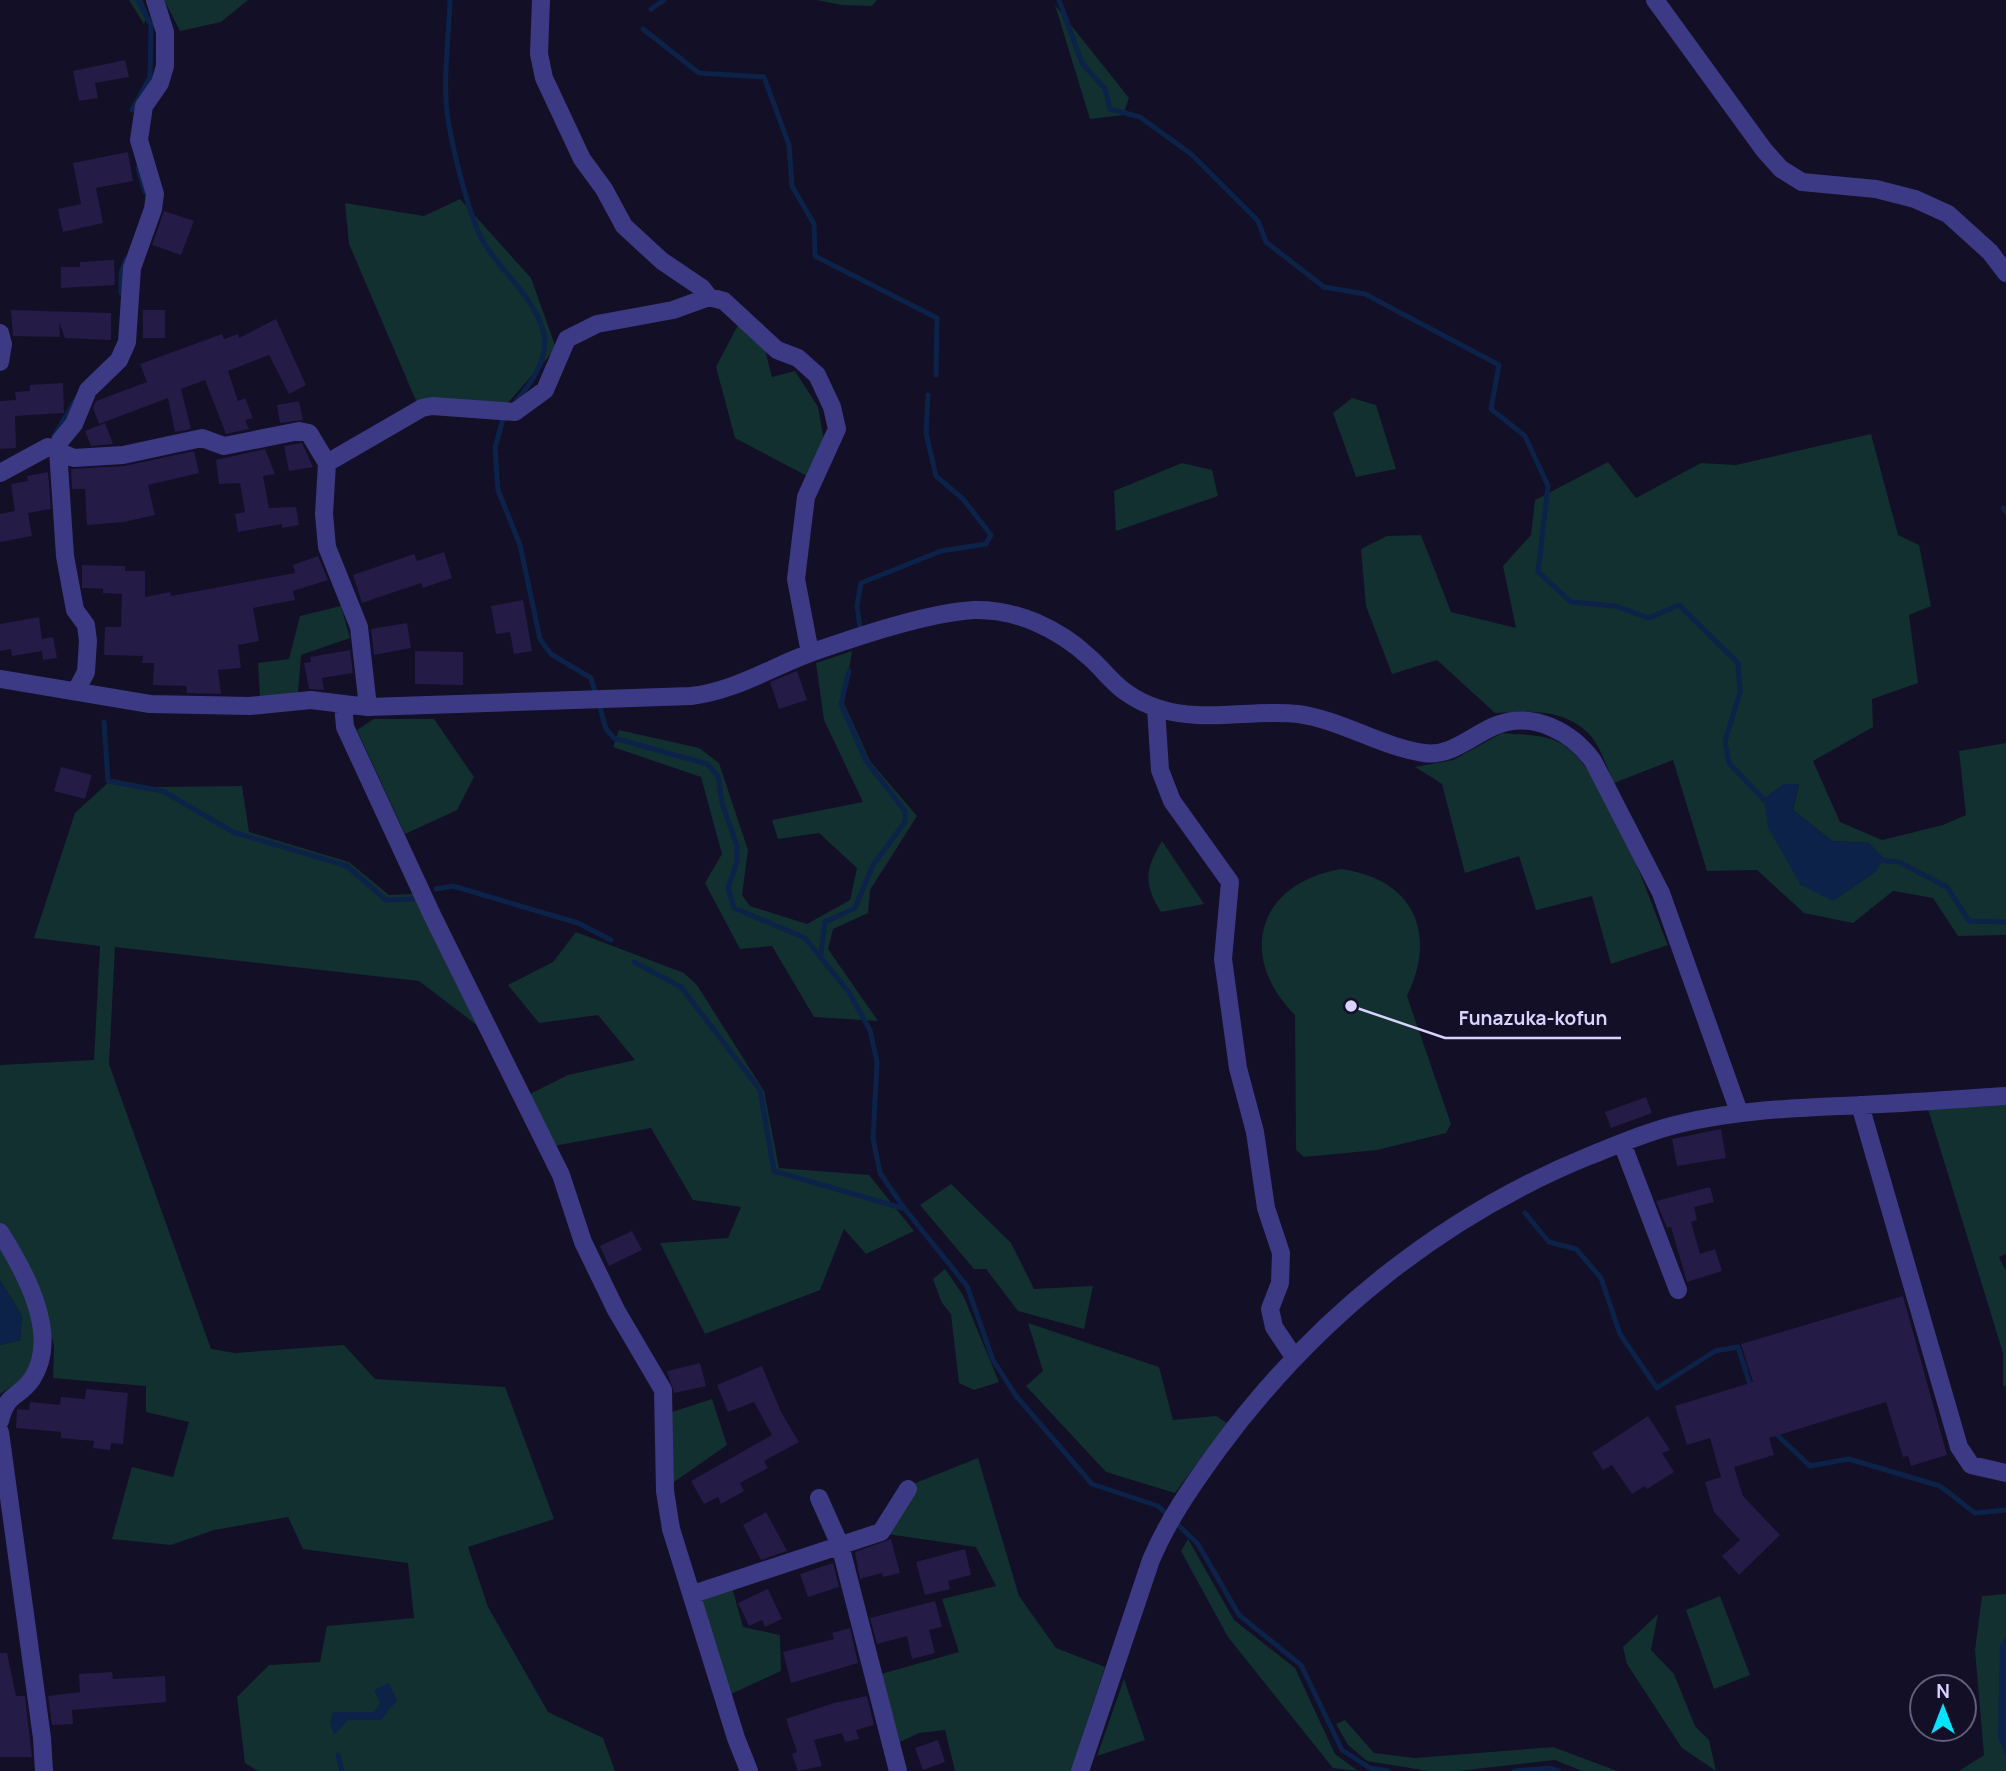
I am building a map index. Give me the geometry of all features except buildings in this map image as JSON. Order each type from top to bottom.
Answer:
[{"type":"street","points":[[76,691],[86,672],[88,641],[86,625],[75,610],[65,556],[58,450],[60,441],[74,424],[88,390],[119,360],[127,342],[132,268],[153,209],[155,194],[139,140],[144,106],[160,83],[165,66],[165,32],[155,0]]},
{"type":"street","points":[[541,0],[539,54],[544,78],[583,159],[604,189],[624,226],[662,261],[702,288],[709,297]]},
{"type":"street","points":[[1658,1],[1764,150],[1781,169],[1802,182],[1876,189],[1915,199],[1948,214],[1990,252],[2006,273]]},
{"type":"street","points":[[327,463],[422,408],[432,406],[507,412],[544,390],[567,339],[597,324],[673,310],[709,297],[724,301],[777,350],[798,358],[817,375],[832,407],[837,429],[806,497],[796,579],[810,653]]},
{"type":"street","points":[[0,334],[4,344],[0,362]]},
{"type":"street","points":[[0,473],[48,447],[74,458],[123,455],[202,438],[224,446],[299,431],[309,432],[327,463],[324,514],[327,547],[359,627],[368,707]]},
{"type":"street","points":[[0,679],[150,704],[250,706],[312,700],[368,707],[718,693],[810,653],[943,614],[977,610],[1018,617],[1052,628],[1088,655],[1127,693],[1156,708],[1196,715],[1296,714],[1427,754],[1452,750],[1498,724],[1523,720],[1547,725],[1579,742],[1594,761],[1661,893],[1739,1112]]},
{"type":"street","points":[[343,704],[345,727],[433,917],[561,1175],[583,1242],[616,1310],[663,1390],[665,1490],[671,1529],[736,1738],[749,1771]]},
{"type":"street","points":[[1156,708],[1160,770],[1172,802],[1230,882],[1223,959],[1238,1068],[1255,1132],[1266,1208],[1281,1253],[1280,1283],[1270,1309],[1274,1326],[1294,1357]]},
{"type":"street","points":[[1080,1771],[1164,1529],[1182,1500],[1261,1394],[1294,1357],[1372,1285],[1433,1240],[1497,1199],[1558,1169],[1678,1124],[1739,1112],[2006,1096]]},
{"type":"street","points":[[1860,1105],[1959,1447],[1971,1465],[2006,1473]]},
{"type":"street","points":[[1622,1143],[1678,1290]]},
{"type":"street","points":[[0,1232],[38,1301],[41,1356],[31,1380],[4,1403],[0,1421]]},
{"type":"street","points":[[0,1432],[43,1738],[44,1771]]},
{"type":"street","points":[[693,1594],[881,1532],[908,1489]]},
{"type":"street","points":[[819,1498],[840,1545],[898,1771]]},
{"type":"green space","points":[[129,0],[142,0],[148,13],[144,24]]},
{"type":"green space","points":[[164,0],[248,0],[221,22],[180,31]]},
{"type":"green space","points":[[816,0],[877,0],[872,6],[842,5]]},
{"type":"green space","points":[[1055,5],[1129,98],[1123,115],[1090,119]]},
{"type":"green space","points":[[460,199],[531,278],[556,348],[507,404],[417,403],[349,244],[345,203],[424,216]]},
{"type":"green space","points":[[739,323],[764,346],[772,377],[795,371],[818,407],[824,441],[807,476],[735,438],[716,367]]},
{"type":"green space","points":[[1352,398],[1376,405],[1396,469],[1356,477],[1333,413]]},
{"type":"green space","points":[[1871,434],[1898,535],[1919,545],[1931,606],[1909,615],[1918,683],[1872,699],[1873,727],[1813,761],[1840,822],[1882,840],[1943,825],[1966,815],[1959,751],[2006,743],[2006,935],[1958,936],[1933,898],[1893,891],[1853,923],[1804,913],[1757,870],[1707,871],[1673,760],[1614,783],[1593,739],[1568,719],[1533,712],[1495,713],[1437,660],[1392,674],[1366,606],[1361,549],[1387,536],[1421,535],[1451,612],[1516,628],[1503,566],[1531,535],[1535,500],[1608,462],[1636,498],[1701,463],[1736,465]],"holes":[[[1784,784],[1799,784],[1793,810],[1832,841],[1869,843],[1800,885]]]},
{"type":"green space","points":[[1182,463],[1212,470],[1218,496],[1116,531],[1114,491]]},
{"type":"green space","points":[[341,606],[350,638],[301,655],[298,693],[260,698],[258,663],[289,659],[300,616]]},
{"type":"green space","points":[[852,651],[844,703],[870,761],[917,816],[870,890],[868,913],[833,929],[828,949],[878,1021],[814,1017],[772,946],[740,949],[705,883],[722,854],[701,777],[613,747],[619,730],[699,748],[719,763],[748,850],[742,895],[750,906],[807,924],[850,900],[857,868],[819,833],[778,839],[772,820],[863,802],[824,720],[816,663]]},
{"type":"green space","points":[[374,719],[434,719],[474,777],[457,810],[405,834],[357,730]]},
{"type":"green space","points":[[1502,733],[1551,739],[1565,746],[1581,762],[1612,809],[1668,945],[1611,964],[1592,896],[1536,910],[1519,856],[1465,873],[1442,784],[1415,767],[1453,760]]},
{"type":"green space","points":[[112,779],[154,787],[242,786],[249,832],[349,862],[389,895],[414,894],[482,1029],[419,981],[115,947],[109,1064],[211,1349],[235,1353],[344,1345],[375,1379],[505,1387],[554,1519],[468,1547],[488,1607],[548,1712],[603,1738],[615,1771],[258,1771],[245,1763],[237,1697],[269,1665],[320,1662],[327,1626],[414,1618],[408,1563],[303,1549],[288,1517],[214,1530],[171,1545],[112,1539],[132,1467],[173,1477],[189,1422],[146,1412],[146,1386],[53,1378],[54,1346],[44,1308],[29,1375],[0,1394],[0,1345],[20,1340],[22,1316],[0,1280],[0,1065],[94,1060],[100,946],[34,938],[75,813]]},
{"type":"green space","points":[[1162,841],[1204,904],[1161,912],[1151,893],[1148,876],[1152,860]]},
{"type":"green space","points":[[1341,869],[1366,875],[1386,884],[1402,897],[1413,912],[1419,930],[1420,951],[1416,973],[1407,996],[1451,1124],[1446,1133],[1377,1150],[1304,1157],[1296,1150],[1295,1015],[1277,992],[1266,969],[1262,947],[1265,925],[1274,906],[1291,889],[1313,877]]},
{"type":"green space","points":[[576,932],[684,973],[697,985],[764,1091],[779,1168],[869,1175],[914,1231],[866,1254],[844,1229],[820,1290],[705,1334],[660,1243],[728,1238],[741,1207],[693,1200],[651,1128],[554,1146],[530,1094],[568,1075],[635,1060],[598,1015],[539,1023],[508,985],[553,962]]},
{"type":"green space","points":[[2006,1103],[2006,1254],[1999,1257],[2006,1271],[2006,1385],[2003,1387],[2003,1353],[1928,1109]]},
{"type":"green space","points":[[951,1184],[1011,1243],[1034,1289],[1093,1286],[1084,1329],[1018,1311],[986,1269],[974,1269],[920,1205]]},
{"type":"green space","points":[[945,1269],[963,1295],[999,1382],[974,1390],[959,1383],[951,1314],[942,1303],[933,1279]]},
{"type":"green space","points":[[1028,1323],[1159,1367],[1173,1420],[1216,1416],[1227,1423],[1175,1493],[1106,1472],[1026,1386],[1043,1371]]},
{"type":"green space","points":[[712,1399],[727,1445],[671,1484],[669,1413]]},
{"type":"green space","points":[[978,1458],[1019,1596],[1056,1648],[1105,1667],[1071,1771],[955,1771],[945,1730],[919,1733],[900,1742],[881,1674],[959,1652],[942,1599],[996,1586],[976,1547],[887,1534],[913,1484]]},
{"type":"green space","points":[[1188,1539],[1234,1620],[1295,1668],[1335,1754],[1358,1771],[1333,1768],[1228,1637],[1181,1551]]},
{"type":"green space","points":[[732,1587],[743,1627],[780,1635],[781,1671],[729,1695],[701,1597]]},
{"type":"green space","points":[[2006,1594],[2006,1771],[1959,1771],[1984,1755],[1975,1650],[1982,1596]]},
{"type":"green space","points":[[1720,1596],[1750,1675],[1714,1689],[1686,1610]]},
{"type":"green space","points":[[1658,1614],[1651,1650],[1674,1674],[1695,1726],[1709,1740],[1716,1771],[1682,1748],[1627,1664],[1623,1647]]},
{"type":"green space","points":[[1124,1679],[1145,1740],[1097,1756]]},
{"type":"green space","points":[[1345,1720],[1374,1753],[1415,1758],[1553,1747],[1617,1771],[1582,1771],[1555,1760],[1458,1771],[1429,1771],[1367,1761],[1348,1745],[1336,1724]]},
{"type":"water","points":[[1784,784],[1799,784],[1793,810],[1832,841],[1869,843],[1884,858],[1876,872],[1833,901],[1801,885],[1768,828],[1764,798]]},
{"type":"water","points":[[0,1280],[22,1316],[20,1340],[0,1345]]},
{"type":"water","points":[[2006,1636],[2006,1756],[1998,1738],[2000,1645]]},
{"type":"water","points":[[389,1683],[397,1700],[381,1720],[348,1720],[334,1735],[330,1723],[333,1712],[374,1712],[380,1703],[374,1690]]},
{"type":"waterway","points":[[132,110],[150,77],[151,25],[138,0]]},
{"type":"waterway","points":[[450,0],[446,70],[447,112],[466,196],[483,241],[533,308],[544,334],[541,363],[513,405]]},
{"type":"waterway","points":[[651,9],[664,0]]},
{"type":"waterway","points":[[1059,0],[1082,63],[1105,89],[1110,109],[1140,117],[1191,154],[1258,221],[1266,242],[1324,287],[1365,294],[1499,365],[1491,409],[1525,436],[1548,486],[1538,572],[1571,602],[1615,606],[1649,618],[1679,605],[1738,663],[1740,692],[1725,741],[1729,763],[1768,804]]},
{"type":"waterway","points":[[643,29],[699,73],[764,77],[789,145],[792,186],[814,224],[815,256],[937,318],[936,375]]},
{"type":"waterway","points":[[138,168],[145,192]]},
{"type":"waterway","points":[[121,293],[121,273],[126,259]]},
{"type":"waterway","points":[[860,628],[857,605],[861,583],[941,551],[986,544],[991,535],[963,499],[936,476],[926,433],[928,395]]},
{"type":"waterway","points":[[54,436],[76,399]]},
{"type":"waterway","points":[[504,415],[495,448],[498,490],[520,545],[540,639],[551,654],[591,678],[596,695]]},
{"type":"waterway","points":[[2003,508],[2006,512]]},
{"type":"waterway","points":[[821,954],[825,922],[855,908],[873,865],[905,822],[905,811],[866,761],[841,704],[849,671]]},
{"type":"waterway","points":[[599,704],[606,729],[614,738],[707,764],[718,776],[722,803],[737,846],[737,862],[728,888],[734,908],[805,938],[848,991],[870,1030],[877,1062],[873,1138],[880,1173],[904,1208],[967,1286],[993,1360],[1016,1396],[1092,1484],[1158,1506],[1198,1544],[1239,1615],[1301,1665],[1342,1750],[1370,1768],[1388,1771]]},
{"type":"waterway","points":[[104,722],[108,781],[163,791],[233,832],[347,866],[386,900],[413,899]]},
{"type":"waterway","points":[[1876,860],[1899,862],[1947,887],[1969,921],[2006,922]]},
{"type":"waterway","points":[[436,889],[453,886],[578,923],[611,940]]},
{"type":"waterway","points":[[634,962],[681,987],[760,1090],[774,1171],[902,1208]]},
{"type":"waterway","points":[[1525,1213],[1549,1242],[1576,1249],[1601,1278],[1620,1334],[1657,1388],[1715,1351],[1738,1347],[1751,1388]]},
{"type":"waterway","points":[[1776,1434],[1810,1466],[1849,1459],[1940,1486],[1975,1513],[2006,1510]]},
{"type":"waterway","points":[[338,1755],[342,1771]]},
{"type":"waterway","points":[[1514,1771],[1550,1768],[1559,1771]]},
{"type":"place","name":"Funazuka-kofun","points":[[1351,1006]]}]
